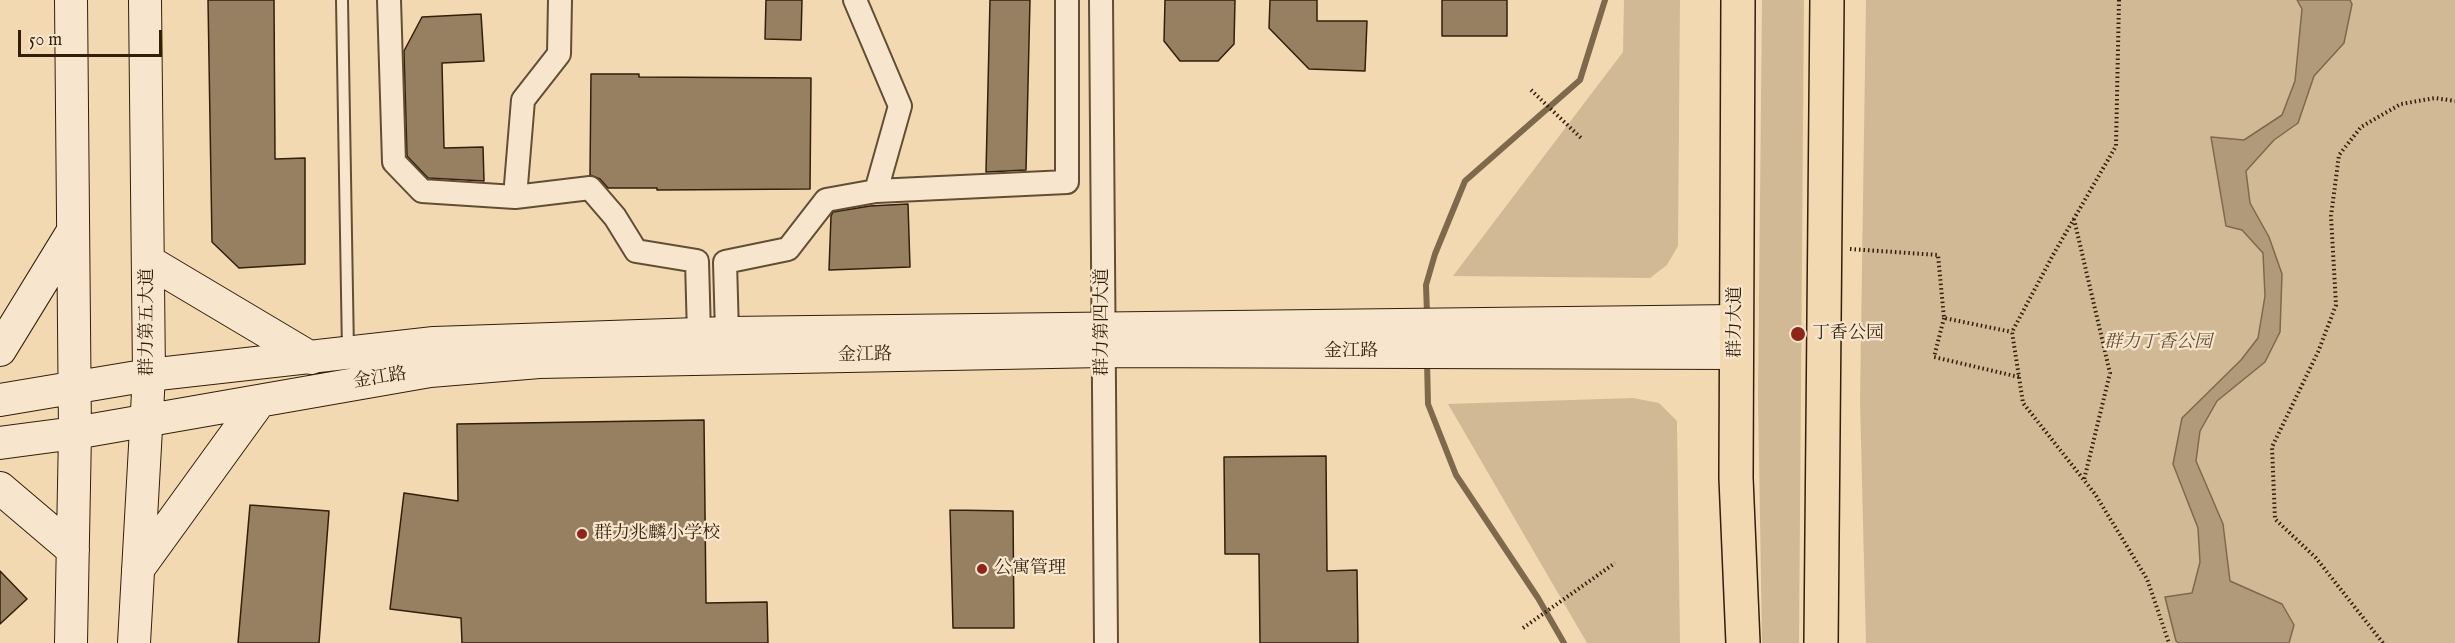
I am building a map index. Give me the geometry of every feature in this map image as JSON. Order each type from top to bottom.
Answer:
[{"type":"main road","name":"群力大道","points":[[1738,0],[1736,478],[1743,643]]},
{"type":"main road","points":[[1821,643],[1827,0]]},
{"type":"main road","points":[[1824,462],[1832,643]]},
{"type":"main road","points":[[1733,643],[1736,478]]},
{"type":"street","points":[[71,643],[75,433],[72,0]]},
{"type":"street","name":"群力第五大道","points":[[134,643],[149,375],[145,0]]},
{"type":"street","points":[[389,0],[394,162],[422,191],[515,197],[590,188],[615,217],[636,251],[697,261],[713,334]]},
{"type":"street","points":[[515,197],[523,100],[559,54],[560,0]]},
{"type":"street","points":[[855,0],[900,106],[876,191]]},
{"type":"street","points":[[713,334],[725,262],[788,249],[826,200],[876,191],[1067,182],[1067,0]]},
{"type":"street","name":"群力第四大道","points":[[1101,0],[1106,643]]},
{"type":"street","points":[[0,350],[73,230]]},
{"type":"street","points":[[148,261],[311,358]]},
{"type":"street","name":"金江路","points":[[0,400],[149,375],[434,343],[713,334],[1103,340],[1369,340],[1456,338],[1736,321]]},
{"type":"street","name":"金江路","points":[[1456,338],[1736,353]]},
{"type":"street","name":"金江路","points":[[0,443],[147,421],[430,371],[540,362],[1103,340]]},
{"type":"street","points":[[138,569],[259,402]]},
{"type":"street","points":[[0,488],[73,550]]},
{"type":"lane","points":[[342,0],[348,353]]},
{"type":"path","points":[[2119,0],[2116,146],[2012,332],[2023,403],[2084,480],[2147,579],[2169,643]]},
{"type":"path","points":[[1531,90],[1581,138]]},
{"type":"path","points":[[2384,643],[2316,558],[2275,519],[2272,447],[2319,352],[2336,305],[2331,216],[2340,155],[2361,127],[2401,104],[2435,98],[2455,101]]},
{"type":"path","points":[[2074,218],[2110,373],[2084,480]]},
{"type":"path","points":[[1846,248],[1938,255],[1944,318],[1934,357],[2019,377]]},
{"type":"path","points":[[1944,318],[2012,332]]},
{"type":"path","points":[[1523,628],[1615,563]]},
{"type":"green space","points":[[1624,0],[1680,0],[1678,246],[1667,265],[1650,278],[1453,276],[1623,52]]},
{"type":"green space","points":[[1762,0],[1804,0],[1799,643],[1762,643],[1758,396]]},
{"type":"green space","name":"群力丁香公园","points":[[1866,0],[2455,0],[2455,643],[1866,643],[1860,401]]},
{"type":"green space","points":[[1633,398],[1659,403],[1677,421],[1680,643],[1587,643],[1448,404]]},
{"type":"shaded area","points":[[2297,0],[2350,0],[2352,4],[2344,43],[2314,76],[2298,123],[2274,140],[2246,171],[2250,203],[2269,237],[2282,274],[2280,332],[2265,362],[2217,401],[2200,431],[2196,461],[2223,524],[2230,581],[2282,604],[2294,625],[2289,643],[2179,643],[2176,641],[2165,597],[2192,593],[2200,562],[2198,528],[2173,464],[2182,418],[2241,360],[2258,338],[2265,296],[2263,253],[2242,230],[2226,226],[2211,137],[2244,140],[2282,115],[2295,81],[2302,9]]},
{"type":"building","points":[[208,0],[274,0],[275,159],[305,158],[305,264],[239,268],[212,242]]},
{"type":"building","points":[[766,0],[802,0],[801,40],[765,39]]},
{"type":"building","points":[[990,0],[1030,0],[1026,170],[986,172]]},
{"type":"building","points":[[1165,0],[1235,0],[1234,44],[1218,61],[1180,61],[1164,41]]},
{"type":"building","points":[[1270,0],[1317,0],[1317,21],[1367,21],[1365,71],[1309,69],[1269,28]]},
{"type":"building","points":[[1442,0],[1507,0],[1507,36],[1442,36]]},
{"type":"building","points":[[481,14],[484,61],[442,63],[444,148],[483,147],[484,181],[428,178],[407,156],[404,51],[422,17]]},
{"type":"building","points":[[591,74],[639,74],[639,77],[811,78],[810,189],[608,188],[600,179],[590,175]]},
{"type":"building","points":[[908,204],[910,267],[829,270],[833,212],[870,206]]},
{"type":"building","name":"群力兆麟小学校","points":[[704,420],[706,603],[767,602],[768,643],[462,643],[461,618],[390,609],[404,493],[458,501],[457,424]]},
{"type":"building","points":[[1326,456],[1327,571],[1357,570],[1358,643],[1260,643],[1259,554],[1225,554],[1224,457]]},
{"type":"building","points":[[250,505],[329,511],[319,643],[238,643]]},
{"type":"building","name":"公寓管理","points":[[950,510],[1013,511],[1014,628],[953,628]]},
{"type":"building","points":[[0,571],[27,599],[0,624]]},
{"type":"waterway","points":[[1427,314],[1426,285],[1435,254],[1465,181],[1580,80],[1605,0]]},
{"type":"waterway","points":[[1427,361],[1428,404],[1456,475],[1538,598],[1564,643]]},
{"type":"place","name":"丁香公园","points":[[1798,334]]},
{"type":"place","name":"群力兆麟小学校","points":[[582,534]]},
{"type":"place","name":"公寓管理","points":[[982,569]]}]
